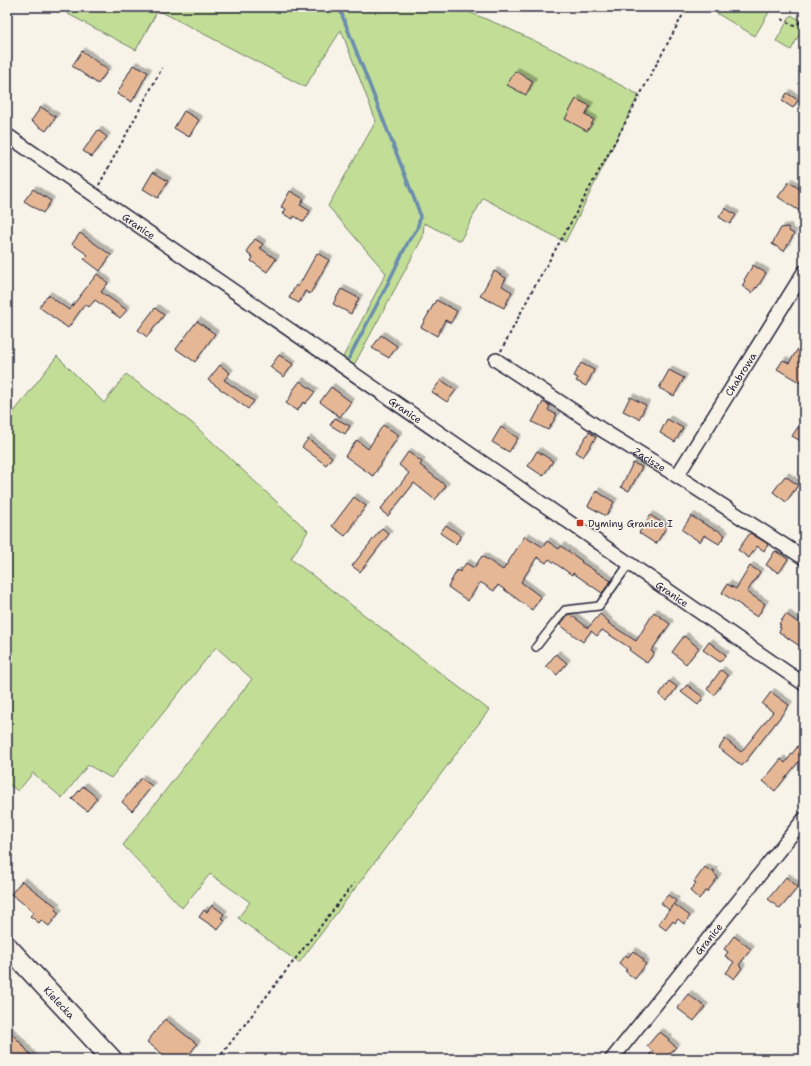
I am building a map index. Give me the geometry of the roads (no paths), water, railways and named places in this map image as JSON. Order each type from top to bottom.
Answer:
[{"type":"street","name":"Granice","points":[[7,135],[804,684]]},
{"type":"street","name":"Chabrowa","points":[[677,476],[804,272]]},
{"type":"street","name":"Zacisze","points":[[496,360],[607,433],[804,558]]},
{"type":"street","name":"Granice","points":[[612,1059],[804,819]]},
{"type":"street","name":"Kielecka","points":[[7,946],[112,1059]]},
{"type":"lane","points":[[536,647],[565,610],[600,606],[629,564]]},
{"type":"waterway","points":[[339,7],[419,211],[420,218],[417,229],[408,242],[348,360]]},
{"type":"place","name":"Dyminy Granice I","points":[[580,523]]}]
